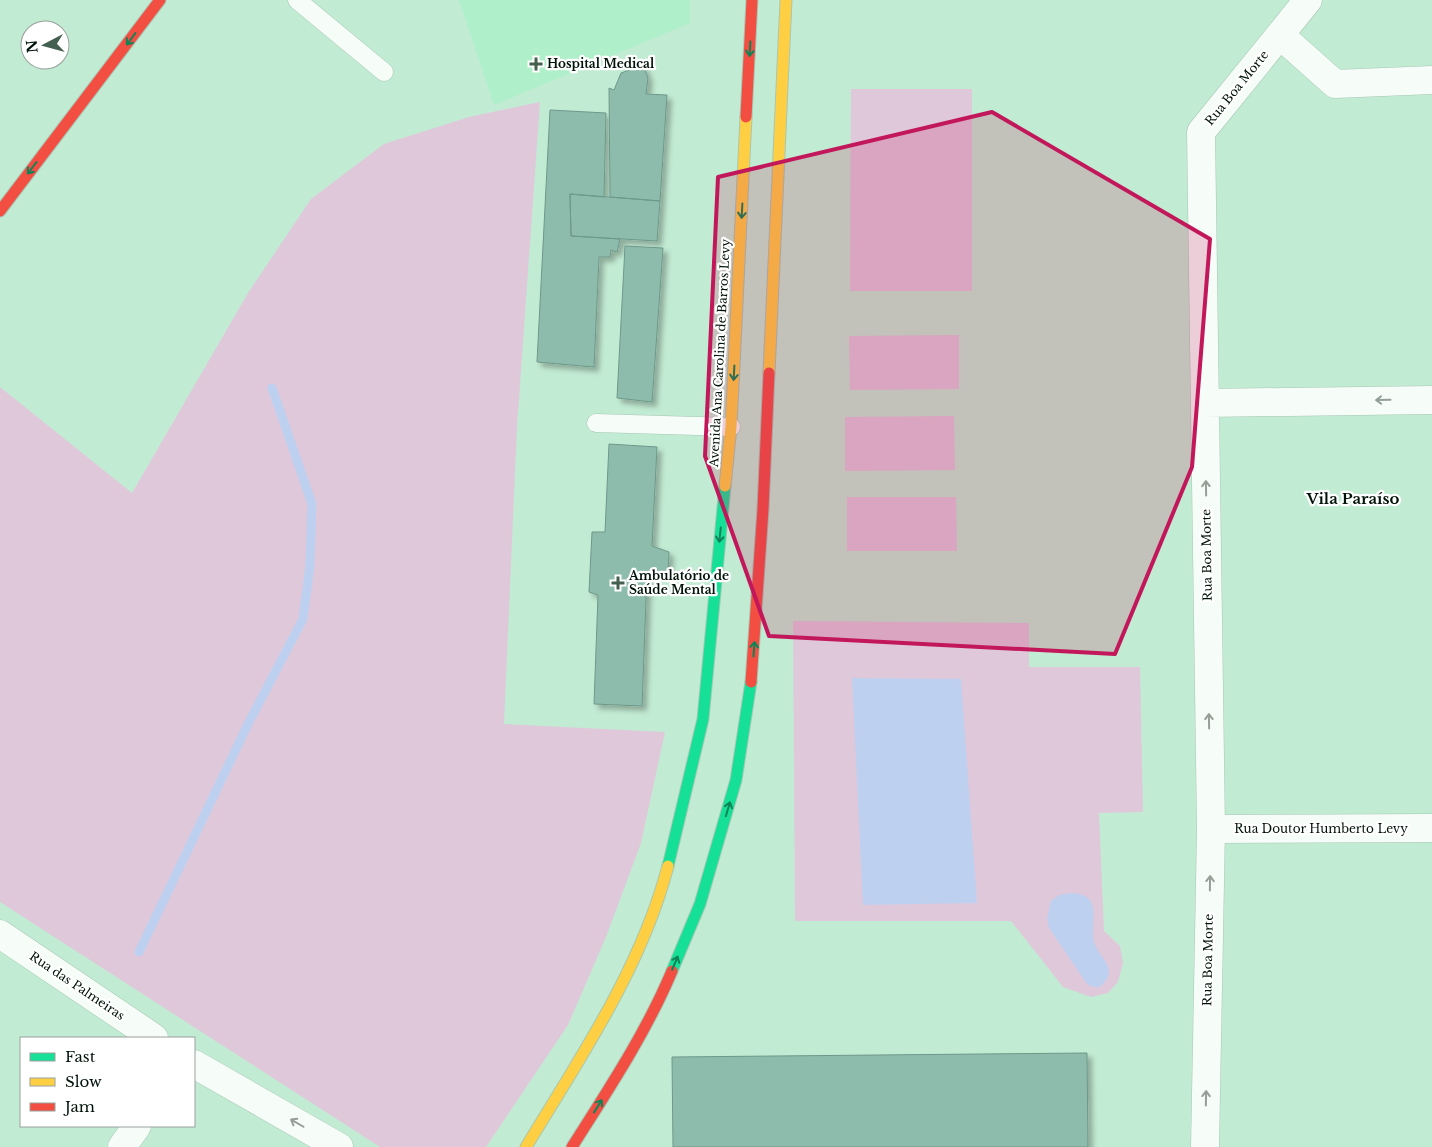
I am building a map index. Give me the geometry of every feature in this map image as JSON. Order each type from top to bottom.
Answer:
[{"type":"street","points":[[0,211],[160,0]]},
{"type":"street","name":"Avenida Ana Carolina de Barros Levy","points":[[526,1147],[613,1004],[660,897],[685,802],[703,719],[732,427],[752,0]]},
{"type":"street","points":[[572,1147],[662,994],[700,904],[736,780],[753,670],[763,509],[786,0]]},
{"type":"street","name":"Rua Boa Morte","points":[[1205,1147],[1211,829],[1201,132],[1308,0]]},
{"type":"street","points":[[1280,34],[1335,84],[1432,80]]},
{"type":"street","points":[[1205,402],[1432,400]]},
{"type":"street","name":"Rua Doutor Humberto Levy","points":[[1211,829],[1432,828]]},
{"type":"street","name":"Rua das Palmeiras","points":[[0,934],[153,1037]]},
{"type":"street","points":[[195,1065],[339,1147]]},
{"type":"street","points":[[122,1147],[136,1127]]},
{"type":"lane","points":[[297,0],[384,72]]},
{"type":"lane","points":[[596,423],[732,427]]},
{"type":"highlighted area","points":[[992,112],[1210,239],[1192,467],[1115,654],[769,636],[705,456],[718,177]]},
{"type":"shaded area","name":"Hospital Medical","points":[[459,0],[690,0],[690,23],[494,105]]},
{"type":"shaded area","points":[[851,89],[972,89],[972,291],[850,291]]},
{"type":"shaded area","points":[[540,102],[517,427],[504,724],[665,732],[641,843],[606,937],[568,1025],[486,1147],[380,1147],[0,902],[0,387],[132,493],[248,293],[311,199],[384,144],[469,117]]},
{"type":"shaded area","points":[[959,335],[959,389],[850,390],[849,336]]},
{"type":"shaded area","points":[[954,416],[955,470],[845,471],[845,417]]},
{"type":"shaded area","points":[[847,497],[956,497],[957,551],[847,551]]},
{"type":"shaded area","points":[[793,621],[1029,623],[1029,667],[1140,667],[1143,812],[1099,813],[1104,931],[1120,946],[1123,963],[1118,982],[1108,993],[1091,997],[1063,987],[1011,921],[795,921]]},
{"type":"water","points":[[852,678],[961,679],[977,903],[863,905]]},
{"type":"water","points":[[1071,893],[1088,898],[1092,904],[1094,942],[1106,962],[1109,972],[1104,983],[1098,987],[1087,984],[1049,928],[1047,918],[1051,901],[1059,895]]},
{"type":"building","points":[[643,65],[648,78],[646,94],[667,95],[660,201],[610,197],[609,88],[614,90],[621,73]]},
{"type":"building","points":[[550,110],[606,113],[604,197],[570,194],[571,236],[620,239],[617,252],[611,250],[610,257],[599,257],[594,367],[537,362]]},
{"type":"building","points":[[570,194],[660,201],[657,241],[571,236]]},
{"type":"building","points":[[625,246],[663,248],[652,402],[617,398]]},
{"type":"building","name":"Ambulatório de Saúde Mental","points":[[609,444],[657,447],[652,546],[669,552],[668,574],[647,573],[642,706],[594,704],[598,595],[589,592],[592,532],[605,532]]},
{"type":"building","points":[[1087,1053],[1088,1147],[673,1147],[672,1057]]},
{"type":"waterway","points":[[139,952],[248,724],[303,619],[310,565],[312,504],[272,388]]},
{"type":"traffic: fast","points":[[668,866],[703,719],[725,486]]},
{"type":"traffic: fast","points":[[672,971],[700,904],[736,780],[751,682]]},
{"type":"traffic: slow","points":[[769,373],[786,0]]},
{"type":"traffic: slow","points":[[725,486],[731,427],[746,117]]},
{"type":"traffic: slow","points":[[526,1147],[588,1046],[625,977],[642,941],[668,866]]},
{"type":"traffic: jam","points":[[0,211],[160,0]]},
{"type":"traffic: jam","points":[[746,117],[752,0]]},
{"type":"traffic: jam","points":[[751,682],[763,509],[769,373]]},
{"type":"traffic: jam","points":[[572,1147],[613,1083],[650,1017],[672,971]]},
{"type":"place","name":"Hospital Medical","points":[[536,64]]},
{"type":"place","name":"Ambulatório de Saúde Mental","points":[[618,583]]},
{"type":"district","name":"Vila Paraíso","points":[[1353,499]]}]
